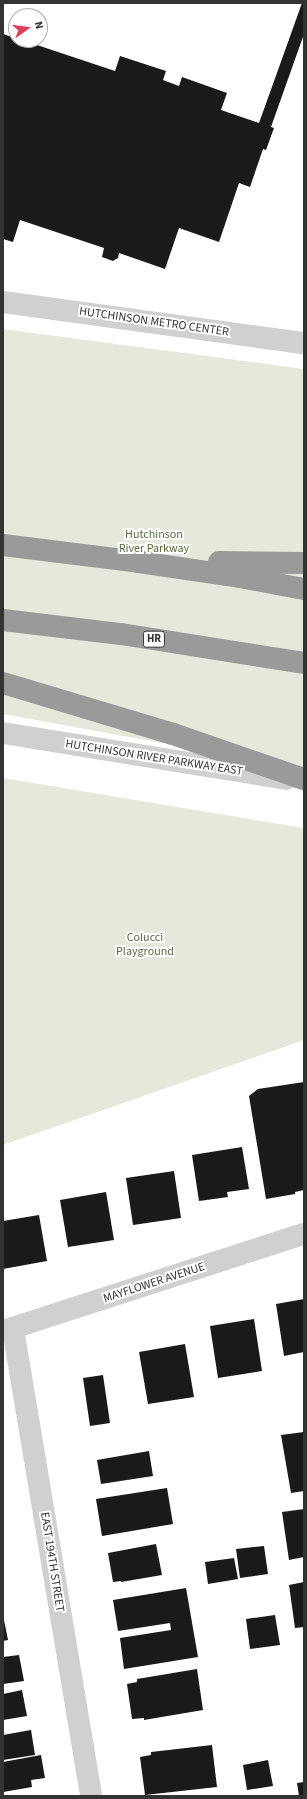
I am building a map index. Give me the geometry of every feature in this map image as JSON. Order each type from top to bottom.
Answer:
[{"type":"highway","points":[[3,545],[139,562],[240,577],[304,589]]},
{"type":"highway","points":[[139,562],[304,563]]},
{"type":"highway","name":"HR","points":[[3,620],[121,634],[304,663]]},
{"type":"highway","points":[[3,683],[173,734],[304,781]]},
{"type":"street","name":"HUTCHINSON METRO CENTER","points":[[3,302],[304,342]]},
{"type":"street","name":"HUTCHINSON RIVER PARKWAY EAST","points":[[3,733],[304,781]]},
{"type":"street","name":"MAYFLOWER AVENUE","points":[[8,1330],[304,1234]]},
{"type":"street","name":"EAST 194TH STREET","points":[[8,1330],[90,1796]]},
{"type":"green space","name":"Hutchinson River Parkway","points":[[3,329],[304,369],[304,769],[3,714]]},
{"type":"green space","name":"Colucci Playground","points":[[3,778],[304,828],[304,1040],[3,1145]]},
{"type":"building","points":[[302,3],[304,3],[304,34],[271,127],[274,128],[266,150],[263,149],[250,187],[239,183],[219,242],[179,228],[165,269],[119,253],[118,258],[113,261],[102,257],[104,248],[20,220],[13,242],[3,239],[3,34],[8,36],[8,48],[46,48],[115,71],[120,56],[166,71],[163,80],[179,86],[182,77],[227,93],[221,110],[259,123]]},
{"type":"building","points":[[304,1082],[304,1190],[295,1192],[295,1194],[266,1199],[249,1096],[258,1089]]},
{"type":"building","points":[[242,1147],[249,1189],[227,1192],[228,1197],[199,1201],[192,1155]]},
{"type":"building","points":[[174,1171],[181,1218],[133,1225],[126,1178]]},
{"type":"building","points":[[106,1192],[114,1240],[68,1247],[60,1200]]},
{"type":"building","points":[[39,1215],[47,1261],[3,1269],[3,1221]]},
{"type":"building","points":[[304,1299],[304,1352],[284,1356],[276,1304]]},
{"type":"building","points":[[254,1319],[262,1371],[218,1378],[210,1326]]},
{"type":"building","points":[[185,1344],[194,1397],[148,1404],[139,1352]]},
{"type":"building","points":[[103,1375],[110,1423],[90,1426],[83,1378]]},
{"type":"building","points":[[304,1432],[304,1491],[291,1493],[281,1435]]},
{"type":"building","points":[[149,1451],[153,1476],[101,1484],[97,1460]]},
{"type":"building","points":[[167,1488],[173,1524],[102,1536],[96,1499]]},
{"type":"building","points":[[304,1509],[304,1557],[289,1560],[282,1512]]},
{"type":"building","points":[[156,1544],[162,1575],[113,1582],[108,1553]]},
{"type":"building","points":[[264,1546],[268,1574],[240,1578],[236,1549]]},
{"type":"building","points":[[234,1558],[238,1579],[208,1584],[205,1562]]},
{"type":"building","points":[[304,1582],[304,1627],[295,1628],[289,1585]]},
{"type":"building","points":[[186,1588],[198,1657],[124,1669],[120,1638],[171,1630],[170,1623],[118,1631],[113,1600]]},
{"type":"building","points":[[3,1615],[8,1640],[3,1641]]},
{"type":"building","points":[[275,1615],[280,1645],[250,1649],[246,1619]]},
{"type":"building","points":[[19,1655],[24,1681],[3,1684],[3,1657]]},
{"type":"building","points":[[197,1669],[203,1710],[144,1720],[144,1718],[132,1719],[127,1684],[137,1682],[137,1679]]},
{"type":"building","points":[[22,1690],[27,1716],[3,1720],[3,1694]]},
{"type":"building","points":[[31,1730],[35,1755],[3,1760],[3,1735]]},
{"type":"building","points":[[212,1745],[217,1787],[145,1795],[140,1757],[151,1755],[151,1752]]},
{"type":"building","points":[[41,1755],[45,1778],[31,1780],[32,1787],[3,1792],[3,1762]]},
{"type":"building","points":[[268,1760],[273,1786],[247,1790],[243,1765]]},
{"type":"building","points":[[304,1782],[304,1796],[299,1796],[297,1783]]}]
